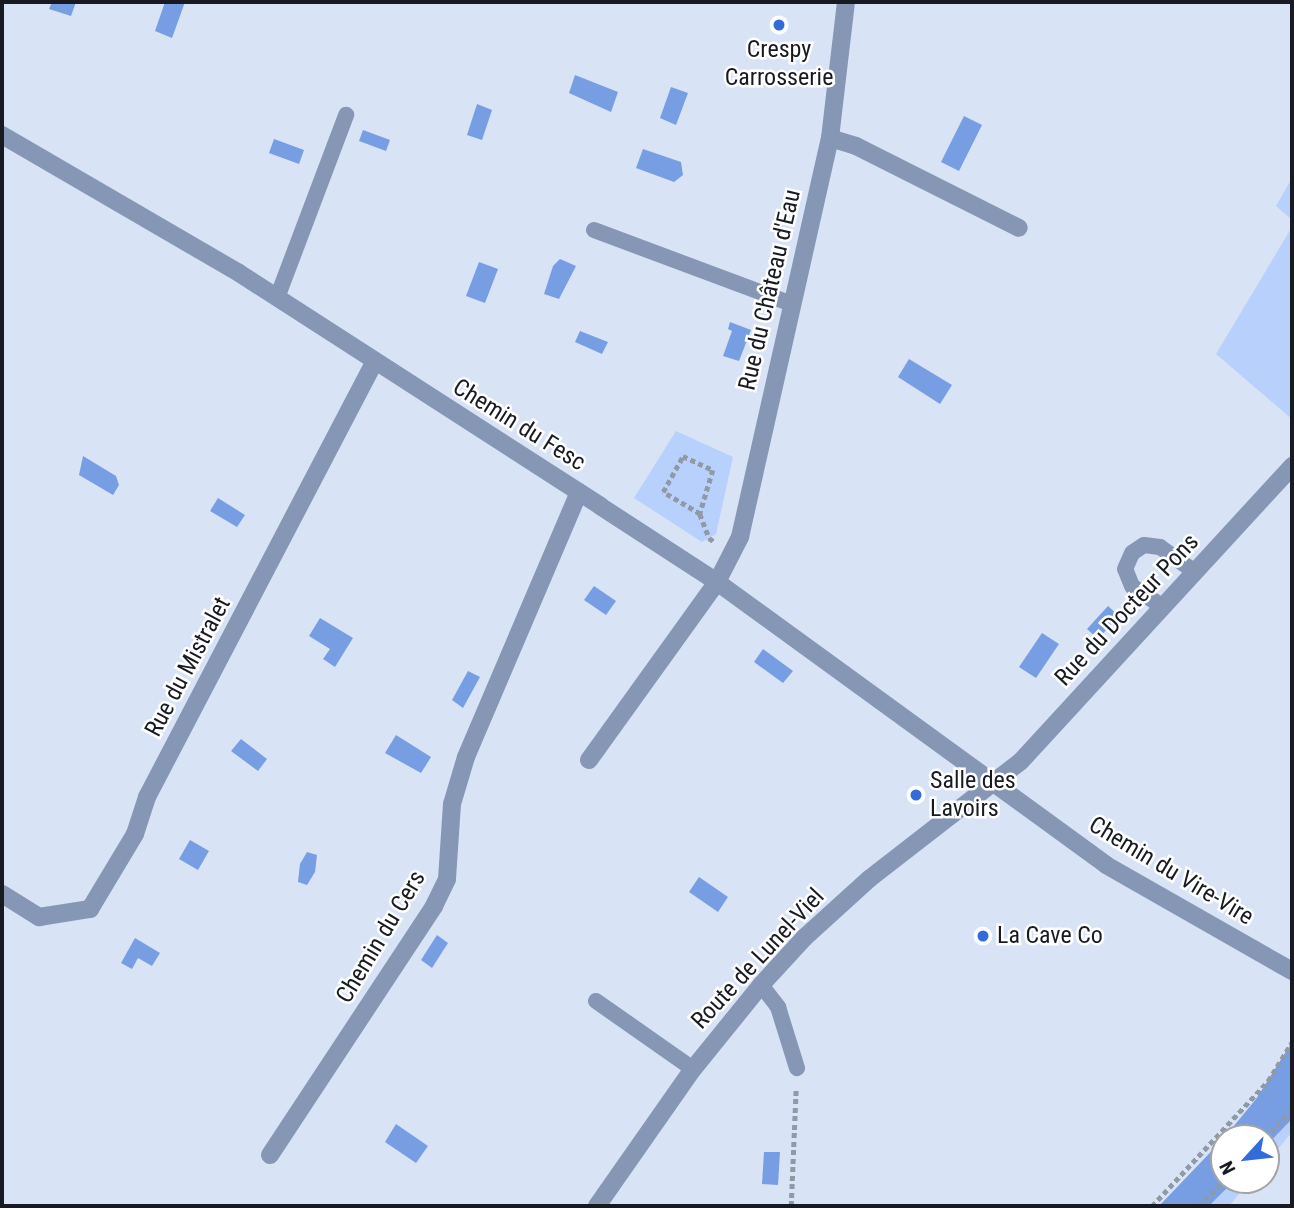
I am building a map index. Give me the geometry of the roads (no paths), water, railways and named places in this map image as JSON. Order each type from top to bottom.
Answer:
[{"type":"street","name":"Rue du Château d'Eau","points":[[589,760],[717,582],[740,537],[830,138],[846,2]]},
{"type":"street","name":"Chemin du Fesc","points":[[2,135],[277,298],[717,582],[993,782]]},
{"type":"street","points":[[830,138],[856,146],[1019,228]]},
{"type":"street","name":"Rue du Mistralet","points":[[2,894],[39,917],[90,909],[135,835],[147,797],[374,362]]},
{"type":"street","name":"Rue du Docteur Pons","points":[[993,782],[1021,761],[1292,466]]},
{"type":"street","name":"Chemin du Cers","points":[[270,1155],[439,897],[447,879],[452,804],[466,757],[579,492]]},
{"type":"street","name":"Chemin du Vire-Vire","points":[[993,782],[1106,866],[1292,971]]},
{"type":"street","name":"Route de Lunel-Viel","points":[[597,1206],[693,1069],[761,985],[804,938],[869,879],[993,782]]},
{"type":"lane","points":[[277,298],[346,115]]},
{"type":"lane","points":[[594,230],[792,304]]},
{"type":"lane","points":[[1163,607],[1132,586],[1125,569],[1132,552],[1144,545],[1160,547],[1195,572]]},
{"type":"lane","points":[[761,985],[778,1007],[796,1068]]},
{"type":"lane","points":[[596,1001],[693,1069]]},
{"type":"place","name":"Crespy Carrosserie","points":[[779,25]]},
{"type":"place","name":"Salle des Lavoirs","points":[[916,795]]},
{"type":"place","name":"La Cave Co","points":[[983,936]]}]
